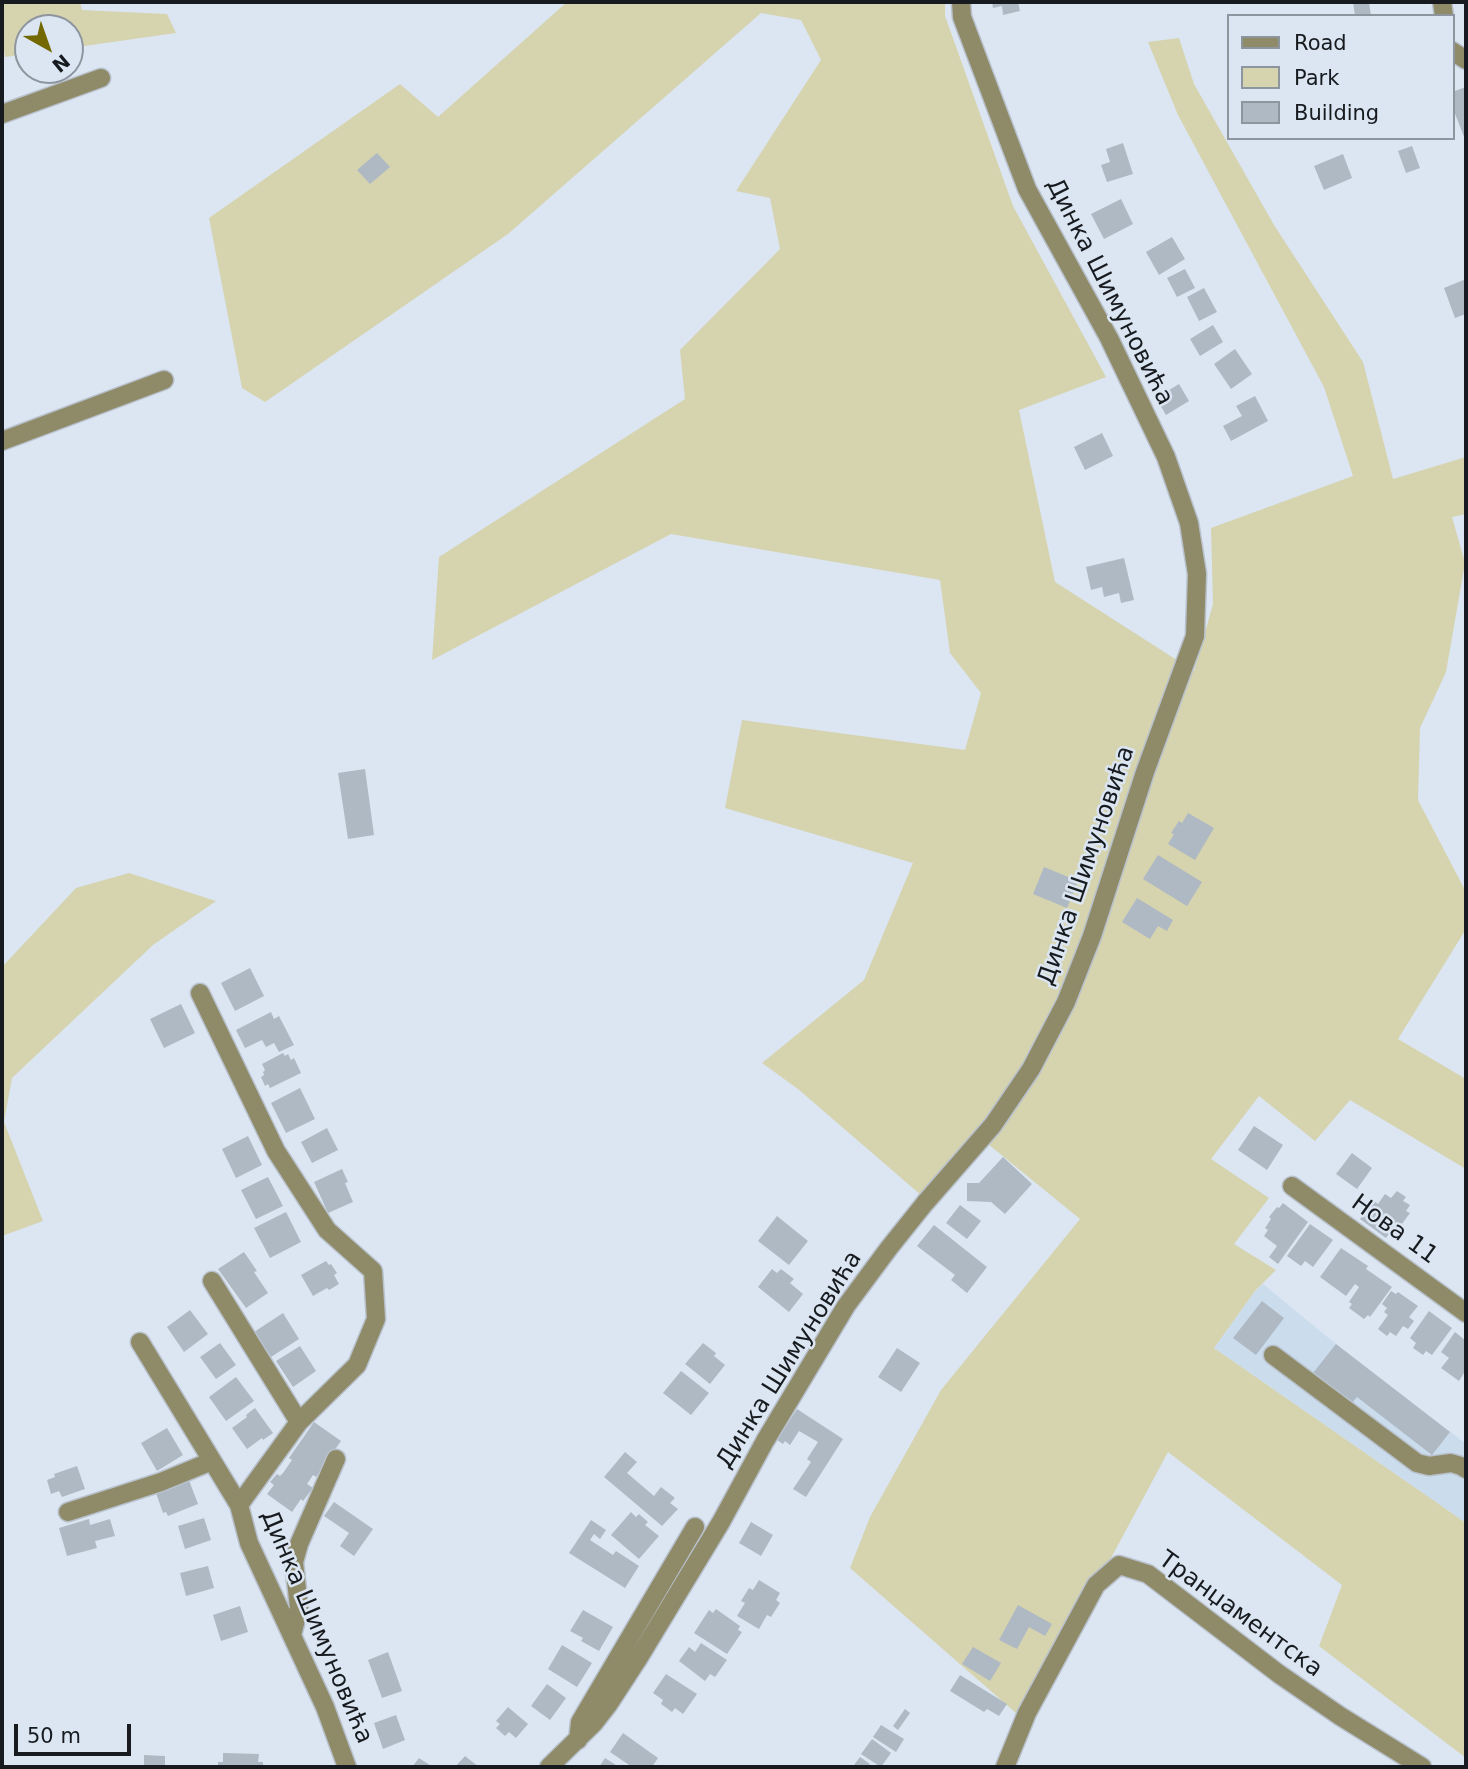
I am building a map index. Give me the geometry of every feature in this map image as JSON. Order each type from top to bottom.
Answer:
[{"type":"street","name":"Динка Шимуновића","points":[[549,1767],[578,1740],[608,1705],[638,1660],[846,1306],[925,1203],[993,1125],[1031,1069],[1066,1002],[1092,936],[1145,772],[1195,636],[1197,574],[1189,523],[1166,457],[1110,338],[1027,189],[962,17],[961,2]]},
{"type":"street","points":[[2,114],[101,78]]},
{"type":"street","points":[[2,441],[164,380]]},
{"type":"street","name":"Динка Шимуновића","points":[[200,993],[276,1151],[327,1230],[373,1272],[376,1319],[357,1365],[299,1422],[239,1505]]},
{"type":"street","name":"Нова 11","points":[[1292,1186],[1466,1313]]},
{"type":"street","points":[[212,1281],[299,1422]]},
{"type":"street","name":"Динка Шимуновића","points":[[140,1342],[239,1505],[249,1544],[325,1707],[347,1767]]},
{"type":"street","points":[[1273,1355],[1417,1463],[1429,1466],[1451,1463],[1466,1469]]},
{"type":"street","points":[[292,1635],[300,1598],[294,1562],[303,1534],[336,1459]]},
{"type":"street","points":[[68,1512],[161,1482],[212,1461]]},
{"type":"street","points":[[578,1740],[580,1723],[695,1527]]},
{"type":"street","name":"Транџаментска","points":[[1005,1767],[1027,1713],[1096,1585],[1119,1565],[1148,1574],[1279,1674],[1422,1767]]},
{"type":"shaded area","points":[[1263,1284],[1466,1444],[1466,1523],[1214,1348]]},
{"type":"green space","points":[[2,2],[80,2],[82,10],[167,14],[176,33],[84,46],[84,14],[14,14],[14,56],[5,57]]},
{"type":"green space","points":[[567,2],[945,2],[945,16],[1013,206],[1106,377],[1019,410],[1055,582],[1194,671],[1213,604],[1211,528],[1353,476],[1324,387],[1178,115],[1148,42],[1179,38],[1194,84],[1274,225],[1363,362],[1393,479],[1466,457],[1466,514],[1452,517],[1465,563],[1446,672],[1420,728],[1418,800],[1466,892],[1466,929],[1398,1039],[1466,1079],[1466,1169],[1350,1100],[1315,1141],[1259,1096],[1211,1159],[1269,1198],[1234,1244],[1276,1270],[1255,1291],[1214,1348],[1466,1523],[1466,1758],[1319,1646],[1342,1585],[1168,1452],[1024,1720],[850,1568],[870,1517],[941,1390],[1080,1219],[977,1135],[922,1196],[798,1089],[762,1063],[864,980],[913,863],[725,808],[742,720],[965,750],[981,693],[950,653],[940,580],[671,534],[432,660],[439,557],[685,399],[680,350],[780,249],[770,198],[736,191],[821,60],[801,20],[761,13],[508,234],[265,402],[242,388],[209,218],[400,84],[438,117]]},
{"type":"green space","points":[[129,873],[216,901],[153,945],[12,1078],[4,1122],[43,1221],[2,1236],[2,967],[76,888]]},
{"type":"building","points":[[992,2],[1018,2],[1020,11],[1003,15],[1002,6],[993,8]]},
{"type":"building","points":[[1353,2],[1369,2],[1371,14],[1355,14]]},
{"type":"building","points":[[1466,87],[1466,142],[1454,111],[1454,91]]},
{"type":"building","points":[[1123,143],[1133,174],[1107,182],[1101,165],[1110,162],[1106,149]]},
{"type":"building","points":[[1412,146],[1420,168],[1406,173],[1398,151]]},
{"type":"building","points":[[377,153],[390,167],[370,184],[357,170]]},
{"type":"building","points":[[1343,154],[1352,178],[1324,190],[1314,166]]},
{"type":"building","points":[[1121,199],[1133,224],[1104,239],[1091,214]]},
{"type":"building","points":[[1172,237],[1185,259],[1159,275],[1146,252]]},
{"type":"building","points":[[1185,269],[1195,288],[1177,297],[1167,278]]},
{"type":"building","points":[[1466,279],[1466,314],[1455,318],[1444,288]]},
{"type":"building","points":[[1204,288],[1217,312],[1199,321],[1187,297]]},
{"type":"building","points":[[1213,325],[1223,342],[1200,356],[1190,339]]},
{"type":"building","points":[[1235,349],[1252,374],[1231,389],[1214,364]]},
{"type":"building","points":[[1179,384],[1189,401],[1166,415],[1156,398]]},
{"type":"building","points":[[1255,396],[1268,421],[1231,441],[1223,426],[1242,416],[1236,406]]},
{"type":"building","points":[[1102,433],[1113,456],[1085,470],[1074,447]]},
{"type":"building","points":[[1124,558],[1134,600],[1121,603],[1119,593],[1104,597],[1102,587],[1091,590],[1086,567]]},
{"type":"building","points":[[365,769],[374,835],[348,839],[338,773]]},
{"type":"building","points":[[1188,813],[1214,828],[1195,860],[1168,844],[1174,834],[1171,833]]},
{"type":"building","points":[[1158,855],[1202,882],[1187,906],[1143,879]]},
{"type":"building","points":[[1044,867],[1078,881],[1067,908],[1033,894]]},
{"type":"building","points":[[1137,898],[1173,920],[1167,931],[1158,926],[1150,939],[1122,922]]},
{"type":"building","points":[[250,968],[264,996],[235,1011],[221,983]]},
{"type":"building","points":[[181,1004],[195,1033],[164,1048],[150,1019]]},
{"type":"building","points":[[271,1012],[274,1019],[279,1016],[294,1045],[279,1052],[274,1043],[266,1047],[262,1040],[245,1048],[236,1030]]},
{"type":"building","points":[[283,1053],[285,1056],[288,1054],[291,1060],[294,1058],[301,1073],[270,1088],[268,1084],[265,1086],[261,1077],[265,1070],[262,1064]]},
{"type":"building","points":[[300,1088],[315,1119],[286,1133],[271,1103]]},
{"type":"building","points":[[1254,1126],[1283,1145],[1267,1170],[1238,1150]]},
{"type":"building","points":[[327,1128],[338,1150],[312,1163],[301,1142]]},
{"type":"building","points":[[248,1136],[262,1165],[236,1178],[222,1149]]},
{"type":"building","points":[[1352,1153],[1372,1168],[1357,1189],[1336,1174]]},
{"type":"building","points":[[1003,1157],[1032,1184],[1005,1214],[991,1202],[967,1201],[967,1183],[979,1183]]},
{"type":"building","points":[[342,1169],[353,1202],[328,1213],[314,1182]]},
{"type":"building","points":[[268,1177],[283,1206],[256,1219],[241,1190]]},
{"type":"building","points":[[1397,1191],[1406,1197],[1403,1201],[1410,1205],[1406,1211],[1410,1213],[1399,1228],[1395,1225],[1386,1238],[1360,1219],[1374,1201],[1378,1204],[1385,1194],[1391,1198]]},
{"type":"building","points":[[1283,1203],[1308,1222],[1278,1264],[1269,1257],[1277,1246],[1264,1236],[1268,1230],[1265,1228],[1271,1219],[1269,1217]]},
{"type":"building","points":[[960,1205],[981,1221],[967,1239],[946,1223]]},
{"type":"building","points":[[286,1212],[301,1242],[270,1258],[254,1228]]},
{"type":"building","points":[[777,1216],[808,1241],[789,1265],[758,1241]]},
{"type":"building","points":[[1310,1224],[1333,1240],[1313,1267],[1305,1261],[1301,1266],[1287,1256]]},
{"type":"building","points":[[934,1225],[987,1267],[967,1293],[951,1280],[955,1275],[917,1246]]},
{"type":"building","points":[[1341,1248],[1368,1266],[1366,1269],[1392,1287],[1370,1317],[1368,1315],[1364,1319],[1349,1308],[1352,1304],[1349,1302],[1359,1287],[1355,1284],[1346,1296],[1320,1277]]},
{"type":"building","points":[[244,1252],[268,1293],[246,1308],[218,1269]]},
{"type":"building","points":[[326,1261],[337,1273],[334,1275],[339,1284],[313,1296],[301,1275]]},
{"type":"building","points":[[772,1269],[777,1273],[781,1269],[794,1279],[790,1283],[803,1294],[789,1312],[758,1287]]},
{"type":"building","points":[[1391,1291],[1396,1294],[1398,1292],[1418,1306],[1409,1317],[1414,1321],[1408,1329],[1403,1326],[1396,1336],[1390,1332],[1387,1336],[1378,1329],[1388,1315],[1384,1312],[1387,1308],[1382,1304]]},
{"type":"building","points":[[1262,1301],[1284,1318],[1256,1355],[1233,1338]]},
{"type":"building","points":[[190,1310],[208,1334],[184,1352],[167,1327]]},
{"type":"building","points":[[1429,1311],[1452,1328],[1432,1355],[1426,1351],[1423,1355],[1413,1348],[1416,1343],[1410,1338]]},
{"type":"building","points":[[283,1313],[299,1339],[271,1357],[254,1332]]},
{"type":"building","points":[[1455,1332],[1466,1341],[1466,1370],[1459,1381],[1441,1368],[1449,1358],[1441,1352]]},
{"type":"building","points":[[220,1343],[236,1365],[216,1379],[200,1357]]},
{"type":"building","points":[[703,1343],[716,1353],[714,1356],[725,1365],[710,1384],[685,1364]]},
{"type":"building","points":[[1336,1344],[1450,1432],[1432,1455],[1357,1397],[1352,1403],[1313,1373]]},
{"type":"building","points":[[300,1346],[316,1371],[293,1387],[276,1361]]},
{"type":"building","points":[[897,1348],[920,1363],[901,1392],[878,1377]]},
{"type":"building","points":[[681,1371],[709,1393],[691,1415],[663,1393]]},
{"type":"building","points":[[236,1377],[254,1401],[226,1421],[209,1397]]},
{"type":"building","points":[[255,1408],[273,1433],[247,1449],[232,1428]]},
{"type":"building","points":[[797,1409],[843,1439],[806,1497],[793,1489],[811,1462],[807,1459],[818,1442],[799,1431],[790,1445],[777,1440]]},
{"type":"building","points":[[314,1422],[341,1441],[316,1477],[313,1475],[307,1484],[313,1488],[292,1512],[267,1494],[274,1485],[270,1482],[277,1474],[280,1476],[283,1473],[292,1460],[289,1458]]},
{"type":"building","points":[[167,1428],[183,1455],[157,1471],[141,1443]]},
{"type":"building","points":[[625,1452],[637,1462],[627,1473],[654,1496],[661,1487],[675,1498],[670,1503],[678,1509],[662,1526],[604,1477]]},
{"type":"building","points":[[77,1466],[85,1489],[62,1497],[59,1491],[51,1494],[47,1480],[55,1477],[54,1474]]},
{"type":"building","points":[[187,1475],[198,1504],[168,1516],[166,1512],[163,1513],[156,1488]]},
{"type":"building","points":[[334,1502],[373,1529],[354,1556],[340,1546],[349,1533],[324,1516]]},
{"type":"building","points":[[631,1512],[636,1517],[639,1514],[648,1522],[645,1525],[659,1536],[639,1559],[611,1535]]},
{"type":"building","points":[[204,1518],[211,1540],[185,1549],[178,1526]]},
{"type":"building","points":[[89,1519],[90,1525],[110,1519],[115,1536],[95,1541],[97,1548],[67,1556],[59,1528]]},
{"type":"building","points":[[591,1520],[606,1530],[600,1539],[594,1534],[590,1540],[613,1555],[616,1551],[639,1566],[625,1588],[569,1553]]},
{"type":"building","points":[[751,1522],[773,1535],[761,1556],[739,1543]]},
{"type":"building","points":[[208,1566],[214,1588],[186,1596],[180,1573]]},
{"type":"building","points":[[759,1580],[780,1593],[776,1600],[780,1603],[771,1617],[767,1615],[759,1629],[737,1616],[745,1603],[741,1601],[749,1588],[753,1590]]},
{"type":"building","points":[[1018,1605],[1052,1624],[1045,1636],[1029,1627],[1017,1649],[999,1640]]},
{"type":"building","points":[[240,1606],[248,1632],[221,1641],[213,1615]]},
{"type":"building","points":[[716,1609],[740,1626],[738,1630],[742,1632],[727,1654],[694,1633],[709,1610],[713,1613]]},
{"type":"building","points":[[583,1610],[613,1627],[599,1651],[570,1631]]},
{"type":"building","points":[[701,1643],[727,1660],[715,1677],[710,1674],[705,1681],[679,1661],[689,1647],[695,1652]]},
{"type":"building","points":[[562,1645],[592,1663],[577,1687],[548,1669]]},
{"type":"building","points":[[973,1647],[1001,1663],[990,1681],[962,1664]]},
{"type":"building","points":[[388,1652],[402,1691],[382,1698],[368,1660]]},
{"type":"building","points":[[666,1674],[697,1694],[683,1714],[675,1708],[672,1712],[661,1704],[663,1700],[653,1693]]},
{"type":"building","points":[[960,1675],[1007,1704],[999,1716],[987,1709],[984,1712],[950,1691]]},
{"type":"building","points":[[547,1684],[566,1698],[550,1720],[531,1706]]},
{"type":"building","points":[[508,1707],[528,1724],[516,1738],[509,1732],[505,1736],[496,1728],[500,1724],[496,1721]]},
{"type":"building","points":[[905,1709],[910,1713],[898,1730],[893,1726]]},
{"type":"building","points":[[396,1715],[405,1740],[383,1749],[374,1723]]},
{"type":"building","points":[[881,1725],[904,1739],[896,1752],[873,1737]]},
{"type":"building","points":[[623,1733],[658,1758],[652,1767],[632,1767],[610,1752]]},
{"type":"building","points":[[872,1739],[891,1753],[881,1767],[861,1754]]},
{"type":"building","points":[[223,1753],[259,1754],[258,1762],[263,1762],[263,1767],[218,1767],[218,1762],[223,1762]]},
{"type":"building","points":[[144,1755],[165,1756],[165,1767],[144,1767]]},
{"type":"building","points":[[465,1756],[479,1767],[455,1767]]},
{"type":"building","points":[[860,1757],[870,1764],[867,1767],[854,1765]]},
{"type":"building","points":[[419,1758],[433,1767],[412,1767]]},
{"type":"building","points":[[605,1758],[619,1767],[599,1767]]}]
